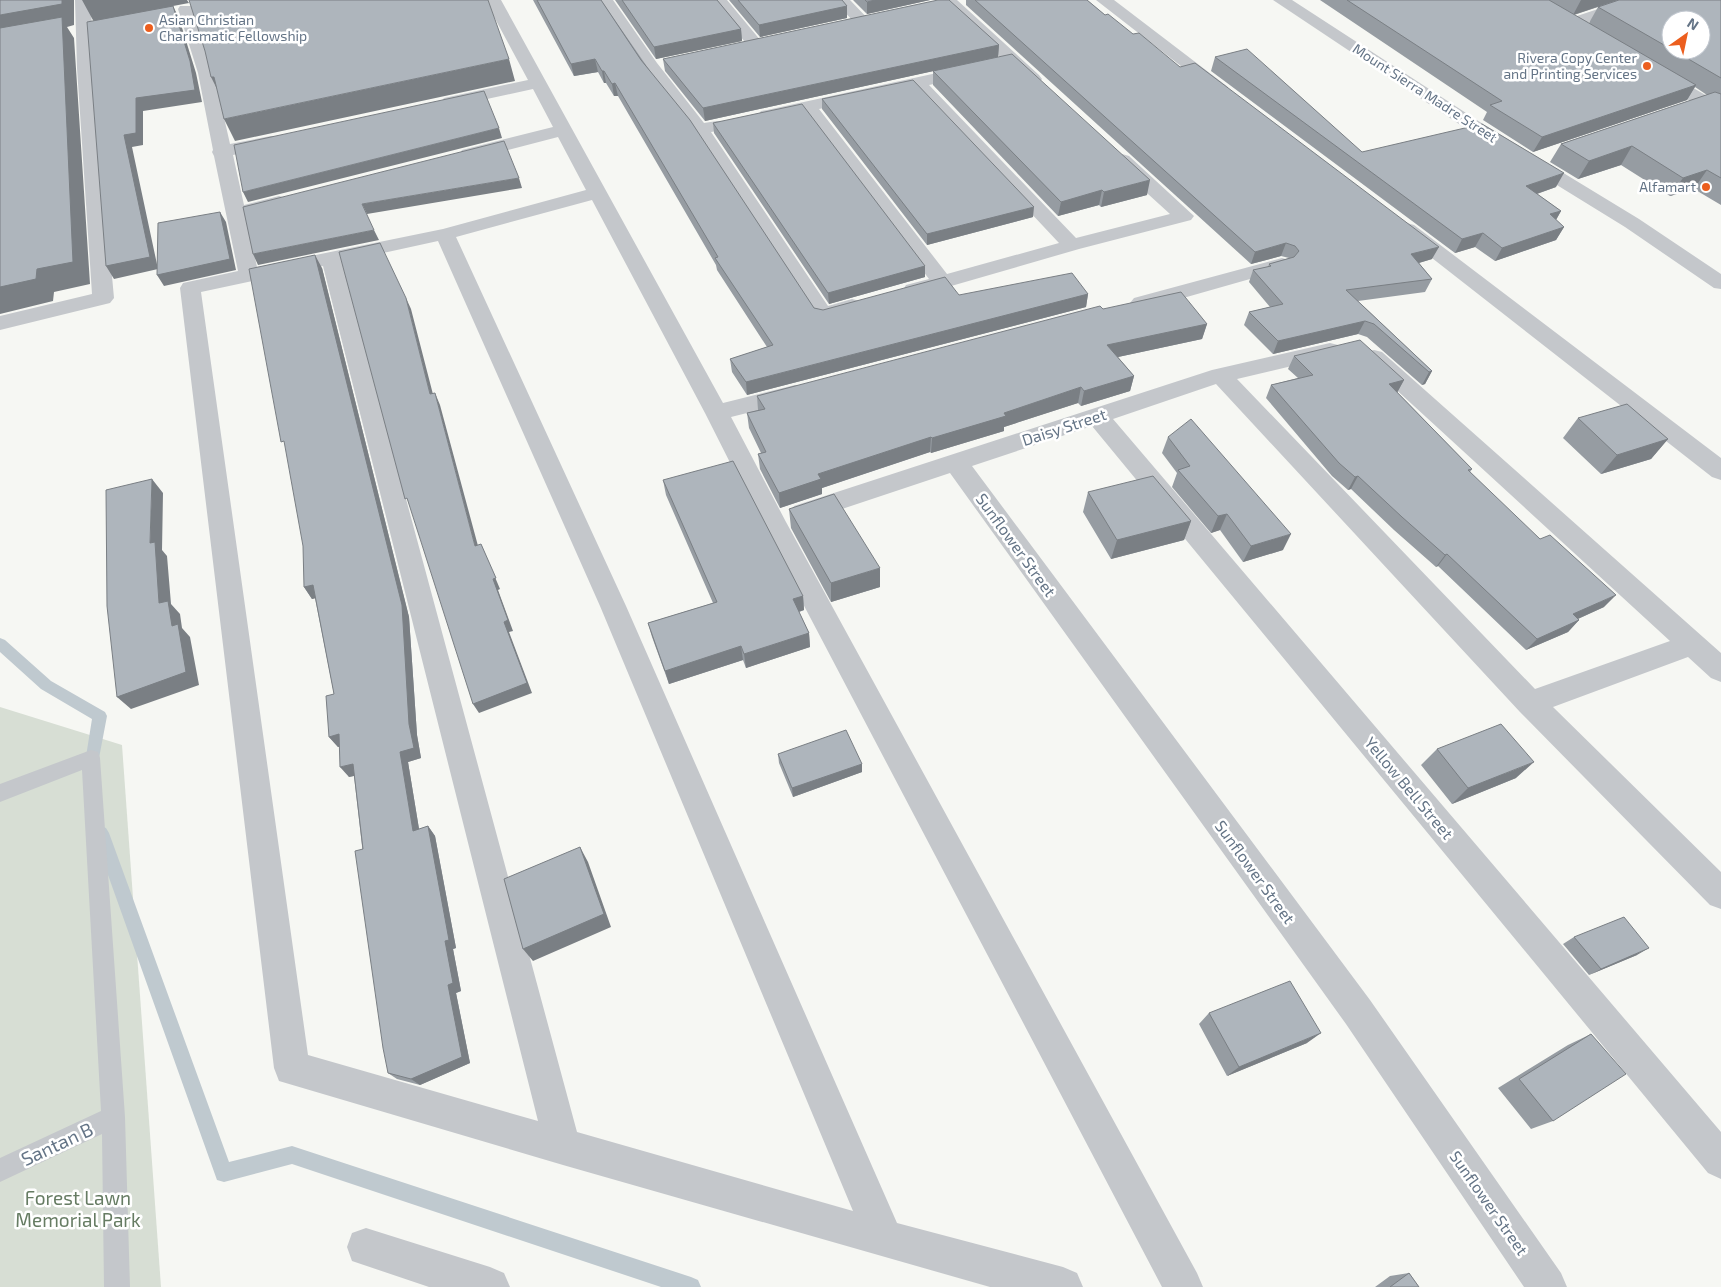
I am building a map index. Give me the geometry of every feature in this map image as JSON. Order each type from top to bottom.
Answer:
[{"type":"street","points":[[0,323],[102,298],[85,68],[93,28],[83,0]]},
{"type":"street","points":[[493,0],[717,413],[773,522],[1183,1287]]},
{"type":"street","points":[[605,0],[651,67],[700,129],[823,314],[868,302]]},
{"type":"street","points":[[719,0],[755,44]]},
{"type":"street","points":[[841,0],[863,22]]},
{"type":"street","points":[[1104,0],[1238,101]]},
{"type":"street","name":"Mount Sierra Madre Street","points":[[1281,0],[1531,161],[1632,223],[1721,283]]},
{"type":"street","points":[[1571,23],[1640,0]]},
{"type":"street","points":[[931,7],[953,1],[1013,61],[1049,93]]},
{"type":"street","points":[[204,6],[178,11],[206,73],[221,152],[249,276]]},
{"type":"street","points":[[1555,14],[1587,33]]},
{"type":"street","points":[[845,26],[882,18]]},
{"type":"street","points":[[66,34],[93,28]]},
{"type":"street","points":[[736,48],[773,40]]},
{"type":"street","points":[[754,118],[1013,61]]},
{"type":"street","points":[[651,67],[670,63]]},
{"type":"street","points":[[1645,67],[1721,112]]},
{"type":"street","points":[[917,82],[1072,245]]},
{"type":"street","points":[[432,106],[538,83]]},
{"type":"street","points":[[1685,108],[1703,102]]},
{"type":"street","points":[[808,106],[942,282]]},
{"type":"street","points":[[700,129],[736,122]]},
{"type":"street","points":[[450,159],[563,130]]},
{"type":"street","points":[[221,152],[288,138]]},
{"type":"street","points":[[896,294],[1184,216],[1113,152]]},
{"type":"street","points":[[1531,161],[1549,155]]},
{"type":"street","points":[[597,193],[445,234],[190,288],[292,1068],[884,1240],[1063,1287]]},
{"type":"street","points":[[235,213],[298,197]]},
{"type":"street","points":[[1395,219],[1721,471]]},
{"type":"street","points":[[445,234],[613,606],[884,1240]]},
{"type":"street","points":[[331,258],[563,1147]]},
{"type":"street","points":[[1120,308],[1282,264]]},
{"type":"street","name":"Daisy Street","points":[[773,522],[1220,375],[1354,344],[1693,644]]},
{"type":"street","points":[[1220,375],[1530,703],[1721,894]]},
{"type":"street","points":[[717,413],[813,389]]},
{"type":"street","name":"Yellow Bell Street","points":[[1097,416],[1721,1160]]},
{"type":"street","name":"Sunflower Street","points":[[956,463],[1358,1012],[1547,1287]]},
{"type":"street","points":[[1530,703],[1693,644],[1721,670]]},
{"type":"street","points":[[366,1247],[490,1287]]},
{"type":"lane","points":[[0,793],[91,758],[113,1117],[117,1287]]},
{"type":"lane","name":"Santan B","points":[[0,1170],[113,1117]]},
{"type":"green space","name":"Forest Lawn Memorial Park","points":[[0,707],[122,745],[161,1287],[0,1287]]},
{"type":"building","points":[[0,0],[62,0],[62,4],[0,15]]},
{"type":"building","points":[[189,0],[488,0],[509,59],[224,119],[214,77],[211,77]]},
{"type":"building","points":[[537,0],[601,0],[641,60],[690,120],[814,308],[823,310],[945,277],[959,295],[1072,273],[1088,294],[746,382],[730,359],[773,345],[715,258],[718,257],[615,83],[612,84],[595,59],[571,64]]},
{"type":"building","points":[[622,0],[717,0],[741,29],[654,47]]},
{"type":"building","points":[[738,0],[842,0],[847,6],[759,25]]},
{"type":"building","points":[[938,0],[949,0],[999,45],[703,108],[663,59]]},
{"type":"building","points":[[975,0],[1087,0],[1133,34],[1139,33],[1180,67],[1195,63],[1439,247],[1411,254],[1432,279],[1346,290],[1432,371],[1429,372],[1374,324],[1365,321],[1278,341],[1249,312],[1283,304],[1253,270],[1271,266],[1269,264],[1294,257],[1299,251],[1295,246],[1286,243],[1255,252]]},
{"type":"building","points":[[1347,0],[1549,0],[1696,85],[1542,137],[1490,105],[1502,101]]},
{"type":"building","points":[[1619,0],[1721,0],[1721,78],[1690,60],[1711,60],[1711,10],[1661,10],[1661,43],[1598,7]]},
{"type":"building","points":[[173,6],[190,61],[195,90],[136,98],[136,133],[124,135],[150,257],[106,266],[87,22]]},
{"type":"building","points":[[62,17],[73,262],[37,269],[36,279],[0,287],[0,28]]},
{"type":"building","points":[[1247,49],[1362,152],[1482,124],[1564,173],[1526,186],[1561,211],[1550,214],[1564,227],[1502,248],[1483,233],[1462,239],[1215,57]]},
{"type":"building","points":[[1012,54],[1150,180],[1104,192],[1102,190],[1061,202],[933,71]]},
{"type":"building","points":[[913,80],[1034,207],[927,234],[822,99]]},
{"type":"building","points":[[484,91],[499,128],[243,192],[234,145]]},
{"type":"building","points":[[1715,92],[1721,94],[1721,178],[1707,170],[1683,178],[1632,146],[1589,161],[1561,144]]},
{"type":"building","points":[[802,104],[925,266],[828,293],[713,123]]},
{"type":"building","points":[[504,141],[519,178],[362,204],[374,230],[253,254],[243,207]]},
{"type":"building","points":[[220,212],[230,259],[157,275],[158,223]]},
{"type":"building","points":[[380,243],[406,298],[430,394],[435,393],[475,546],[481,544],[496,578],[493,579],[508,620],[504,622],[527,683],[473,704],[407,498],[405,499],[339,252]]},
{"type":"building","points":[[315,255],[402,605],[409,724],[414,748],[400,752],[413,831],[428,826],[449,940],[445,941],[453,983],[448,985],[462,1057],[411,1079],[388,1073],[383,1048],[355,851],[363,849],[353,764],[340,767],[339,734],[329,737],[326,696],[334,694],[313,585],[304,587],[303,546],[284,441],[281,442],[249,269]]},
{"type":"building","points":[[1181,292],[1207,324],[1107,345],[1134,376],[1084,391],[1081,387],[1004,413],[1006,416],[931,437],[818,474],[821,479],[779,493],[758,454],[766,452],[747,413],[765,409],[757,396],[1100,306],[1103,309]]},
{"type":"building","points":[[1360,340],[1404,380],[1389,384],[1472,469],[1468,470],[1540,539],[1550,535],[1616,595],[1573,614],[1579,620],[1537,639],[1447,554],[1445,555],[1358,476],[1355,477],[1339,463],[1271,385],[1313,375],[1294,356]]},
{"type":"building","points":[[1627,404],[1668,439],[1617,455],[1578,418]]},
{"type":"building","points":[[1191,419],[1291,534],[1251,546],[1227,514],[1218,516],[1178,470],[1190,466],[1168,437]]},
{"type":"building","points":[[733,461],[803,596],[793,599],[809,633],[744,654],[741,646],[665,671],[648,623],[717,602],[663,480]]},
{"type":"building","points":[[1153,476],[1191,521],[1117,540],[1088,492]]},
{"type":"building","points":[[152,479],[150,543],[155,542],[159,603],[168,601],[172,626],[178,624],[186,672],[117,697],[107,606],[106,490]]},
{"type":"building","points":[[834,494],[880,568],[831,583],[789,509]]},
{"type":"building","points":[[1501,724],[1534,762],[1468,788],[1437,749]]},
{"type":"building","points":[[846,730],[862,764],[792,788],[778,754]]},
{"type":"building","points":[[580,847],[604,914],[523,949],[504,879]]},
{"type":"building","points":[[1624,917],[1649,948],[1601,969],[1574,937]]},
{"type":"building","points":[[1290,981],[1321,1033],[1239,1067],[1209,1013]]},
{"type":"building","points":[[1591,1034],[1626,1074],[1553,1121],[1519,1079]]},
{"type":"building","points":[[1409,1273],[1419,1287],[1390,1287]]},
{"type":"waterway","points":[[0,644],[46,685],[100,716],[91,769]]},
{"type":"waterway","points":[[101,833],[224,1173],[292,1155],[691,1287]]},
{"type":"place","name":"Asian Christian Charismatic Fellowship","points":[[149,28]]},
{"type":"place","name":"Rivera Copy Center and Printing Services","points":[[1647,66]]},
{"type":"place","name":"Alfamart","points":[[1706,187]]}]
